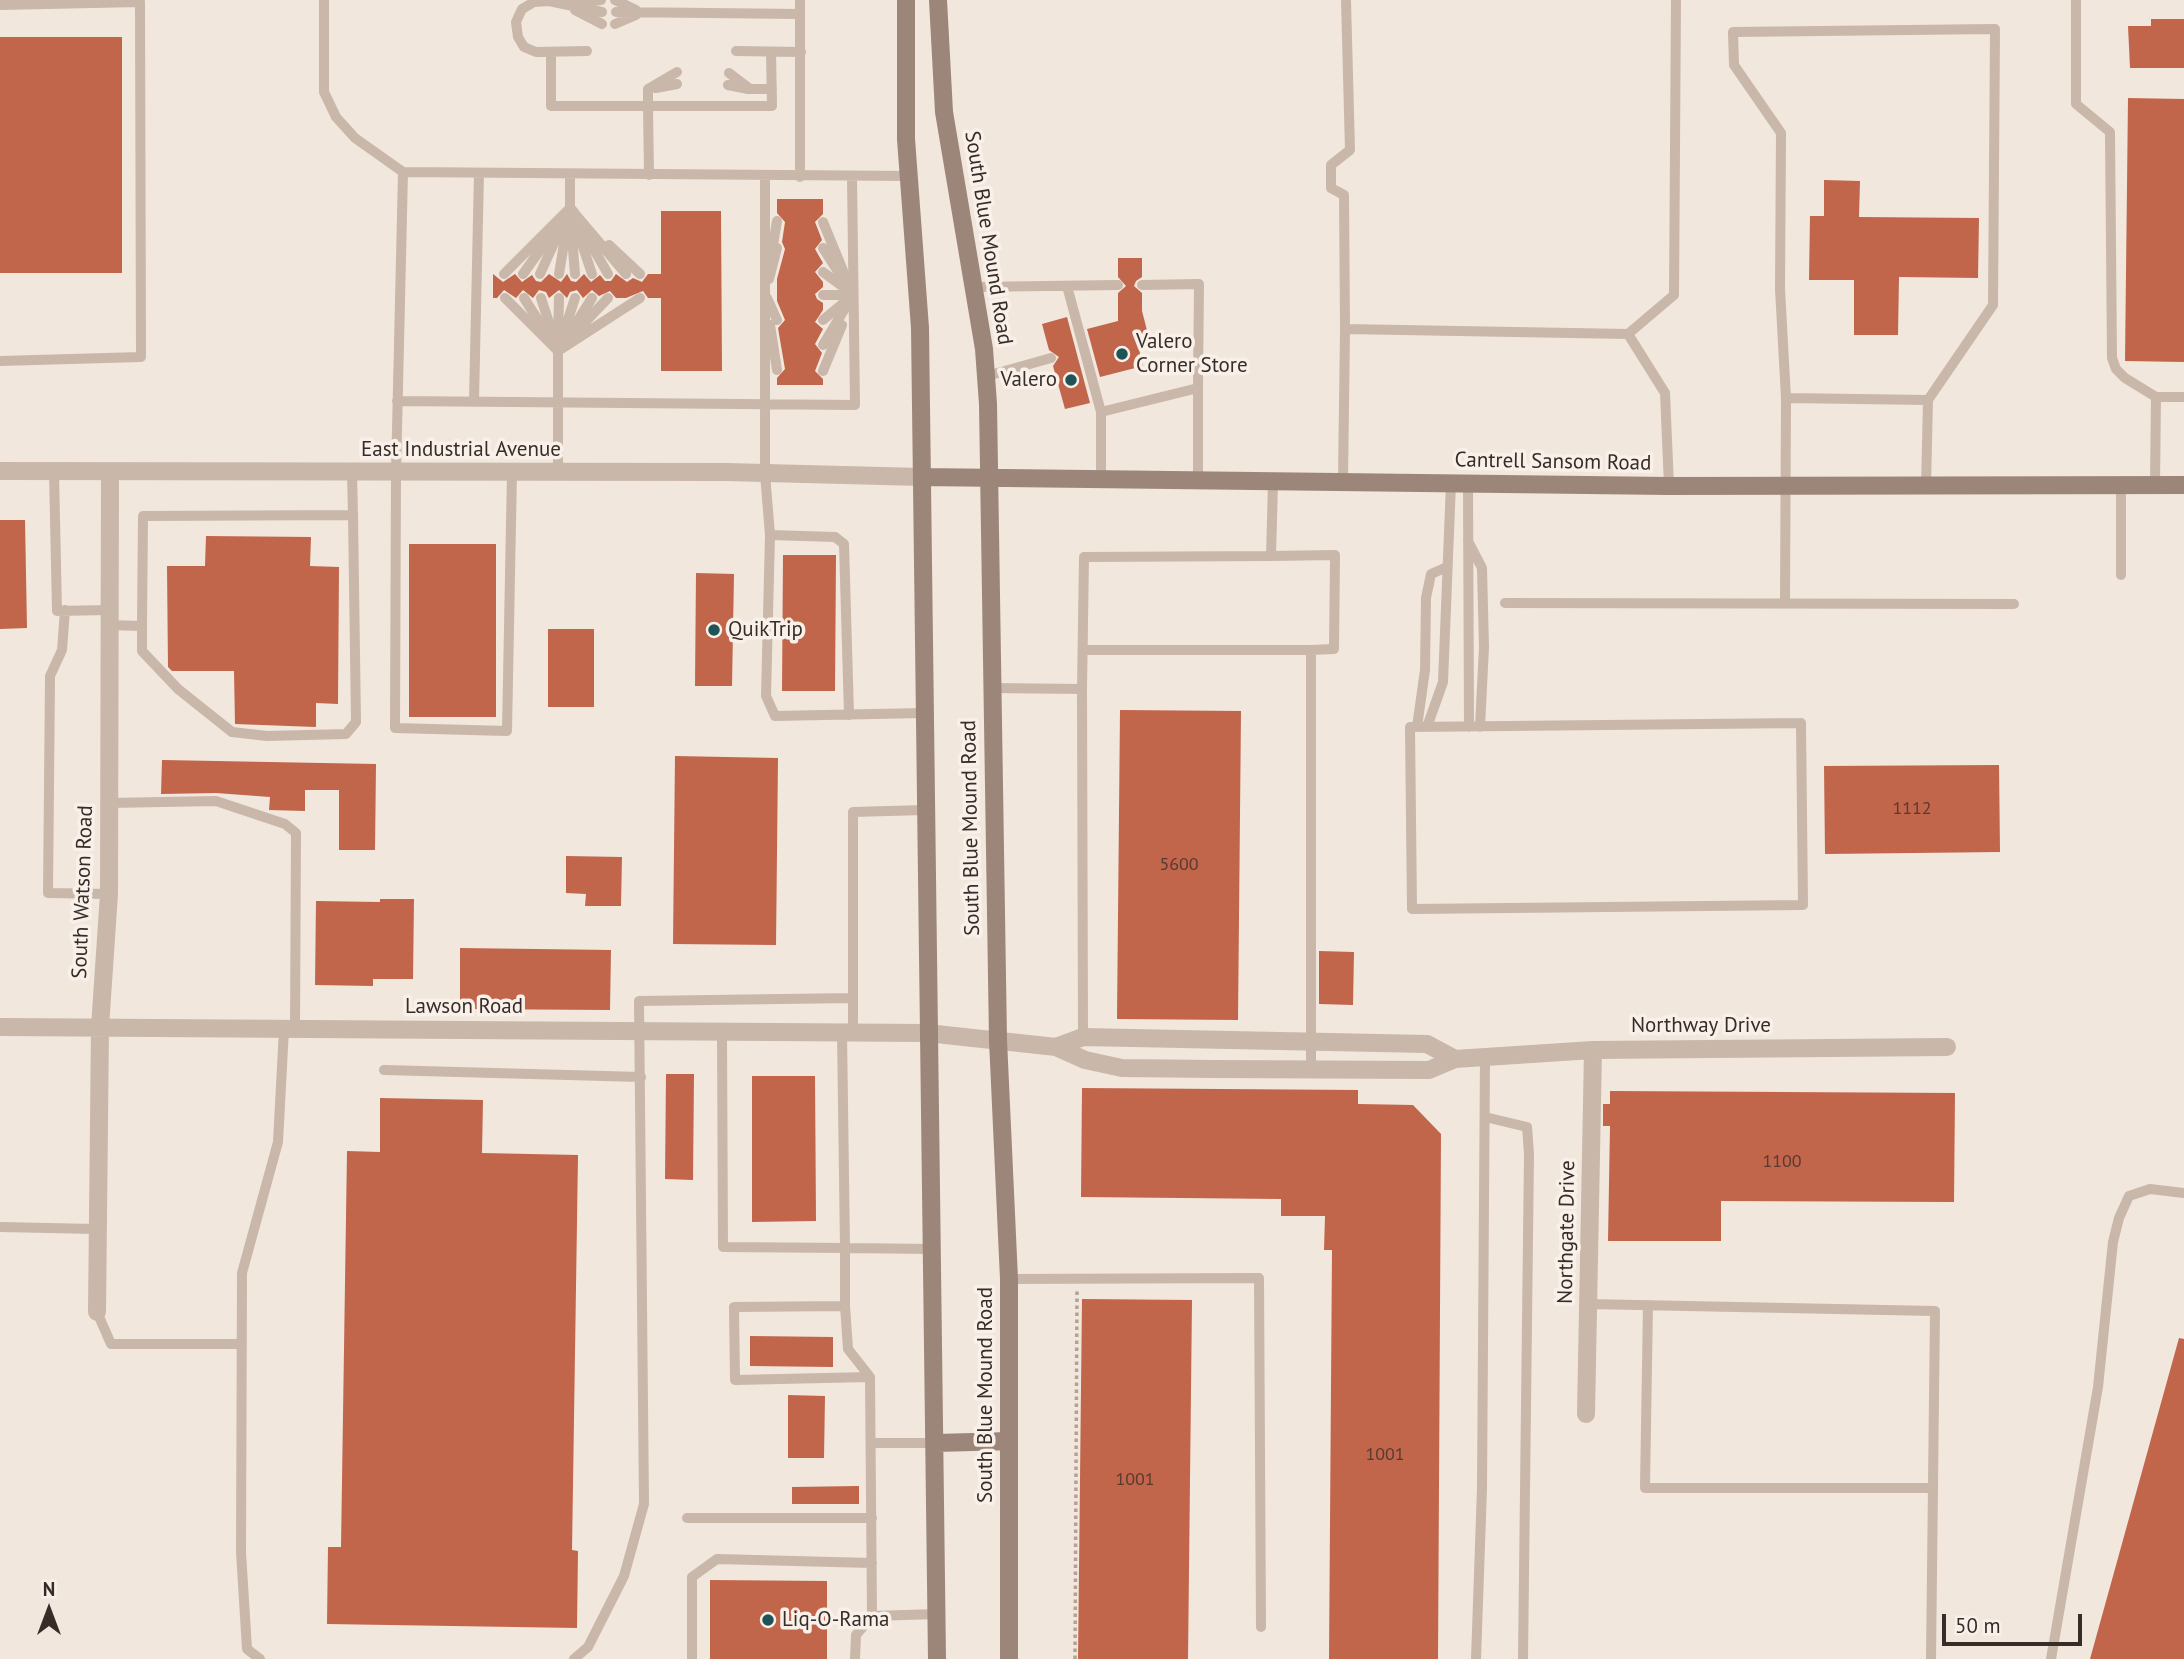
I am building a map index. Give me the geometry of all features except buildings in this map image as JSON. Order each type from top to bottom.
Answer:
[{"type":"main road","points":[[906,0],[908,176],[920,328],[923,713],[934,1249],[937,1659]]},
{"type":"main road","name":"South Blue Mound Road","points":[[938,0],[944,112],[974,287],[986,376],[998,1040],[1009,1279],[1010,1659]]},
{"type":"main road","name":"Cantrell Sansom Road","points":[[922,477],[1668,486],[2184,485]]},
{"type":"main road","points":[[936,1443],[1009,1441]]},
{"type":"street","name":"East Industrial Avenue","points":[[0,471],[512,472],[922,477]]},
{"type":"street","name":"South Watson Road","points":[[97,1312],[100,1027],[108,894],[110,473]]},
{"type":"street","name":"Lawson Road","points":[[0,1027],[928,1033]]},
{"type":"street","name":"Northway Drive","points":[[928,1033],[1056,1047],[1085,1060],[1122,1068],[1429,1070],[1455,1059],[1593,1050],[1947,1047]]},
{"type":"street","name":"Northway Drive","points":[[1056,1047],[1083,1037],[1427,1044],[1455,1059]]},
{"type":"street","name":"Northgate Drive","points":[[1586,1414],[1593,1050]]},
{"type":"lane","points":[[324,0],[324,92],[336,117],[355,138],[403,172],[908,176]]},
{"type":"lane","points":[[587,51],[536,52],[524,47],[518,37],[516,22],[522,9],[534,2],[564,4],[601,0]]},
{"type":"lane","points":[[800,0],[800,177]]},
{"type":"lane","points":[[1343,481],[1344,195],[1332,188],[1331,165],[1350,150],[1346,0]]},
{"type":"lane","points":[[1345,329],[1628,334],[1674,295],[1676,0]]},
{"type":"lane","points":[[2076,0],[2076,104],[2110,132],[2112,358],[2116,369],[2125,379],[2156,397],[2184,397]]},
{"type":"lane","points":[[0,5],[140,2],[141,330],[141,357],[0,361]]},
{"type":"lane","points":[[564,4],[602,18]]},
{"type":"lane","points":[[616,6],[642,13],[800,13]]},
{"type":"lane","points":[[615,24],[642,13]]},
{"type":"lane","points":[[1785,602],[1786,398],[1780,289],[1781,134],[1734,65],[1733,32],[1994,29],[1993,305],[1928,400],[1926,487]]},
{"type":"lane","points":[[736,51],[801,52]]},
{"type":"lane","points":[[551,52],[551,106],[772,106],[771,52]]},
{"type":"lane","points":[[729,73],[750,89]]},
{"type":"lane","points":[[649,175],[648,89],[677,78]]},
{"type":"lane","points":[[728,85],[772,89]]},
{"type":"lane","points":[[403,172],[397,401],[395,728],[507,731],[512,472]]},
{"type":"lane","points":[[474,401],[479,173]]},
{"type":"lane","points":[[570,174],[575,274]]},
{"type":"lane","points":[[765,176],[764,405],[765,474],[770,535],[766,696],[775,716],[923,713]]},
{"type":"lane","points":[[397,401],[855,405],[852,177]]},
{"type":"lane","points":[[570,208],[592,274]]},
{"type":"lane","points":[[570,208],[608,274]]},
{"type":"lane","points":[[570,208],[626,274]]},
{"type":"lane","points":[[570,208],[640,274]]},
{"type":"lane","points":[[504,274],[570,208]]},
{"type":"lane","points":[[523,274],[570,208]]},
{"type":"lane","points":[[540,274],[570,208]]},
{"type":"lane","points":[[559,274],[570,208]]},
{"type":"lane","points":[[777,221],[765,294],[777,370]]},
{"type":"lane","points":[[823,222],[853,295],[823,371]]},
{"type":"lane","points":[[777,248],[765,294],[777,344]]},
{"type":"lane","points":[[823,248],[853,295]]},
{"type":"lane","points":[[823,272],[853,295]]},
{"type":"lane","points":[[765,294],[777,273]]},
{"type":"lane","points":[[1142,285],[1199,284],[1198,481]]},
{"type":"lane","points":[[974,287],[1118,285]]},
{"type":"lane","points":[[1067,286],[1080,350],[1101,412],[1101,479]]},
{"type":"lane","points":[[765,294],[777,294]]},
{"type":"lane","points":[[765,294],[777,320]]},
{"type":"lane","points":[[823,295],[853,295]]},
{"type":"lane","points":[[823,320],[853,295]]},
{"type":"lane","points":[[823,345],[853,295]]},
{"type":"lane","points":[[505,298],[558,351]]},
{"type":"lane","points":[[524,298],[558,351]]},
{"type":"lane","points":[[541,298],[558,351]]},
{"type":"lane","points":[[558,473],[559,298]]},
{"type":"lane","points":[[558,351],[575,298]]},
{"type":"lane","points":[[558,351],[592,298]]},
{"type":"lane","points":[[558,351],[608,298]]},
{"type":"lane","points":[[558,351],[626,298]]},
{"type":"lane","points":[[558,351],[640,298]]},
{"type":"lane","points":[[1628,334],[1665,393],[1668,486]]},
{"type":"lane","points":[[986,376],[1051,358]]},
{"type":"lane","points":[[1101,412],[1198,388]]},
{"type":"lane","points":[[2155,485],[2156,397]]},
{"type":"lane","points":[[1786,398],[1928,400]]},
{"type":"lane","points":[[54,472],[57,611],[109,617],[142,626]]},
{"type":"lane","points":[[352,473],[353,515],[356,722],[346,734],[267,736],[232,732],[178,689],[142,651],[143,516],[353,515]]},
{"type":"lane","points":[[1271,556],[1273,482]]},
{"type":"lane","points":[[1459,483],[1467,538],[1474,727]]},
{"type":"lane","points":[[1422,727],[1443,682],[1447,566],[1459,483]]},
{"type":"lane","points":[[2121,485],[2121,575]]},
{"type":"lane","points":[[770,535],[835,537],[844,544],[849,715]]},
{"type":"lane","points":[[1467,538],[1482,568],[1484,647],[1474,727]]},
{"type":"lane","points":[[1083,650],[1334,649],[1335,555],[1084,557],[1082,689],[1083,1037]]},
{"type":"lane","points":[[1422,727],[1426,598],[1432,574],[1447,566]]},
{"type":"lane","points":[[1505,603],[2014,604]]},
{"type":"lane","points":[[65,610],[62,650],[50,676],[48,893],[108,894]]},
{"type":"lane","points":[[1311,650],[1311,1070]]},
{"type":"lane","points":[[991,688],[1082,689]]},
{"type":"lane","points":[[1801,723],[1803,905],[1412,909],[1410,727],[1474,727],[1801,723]]},
{"type":"lane","points":[[109,803],[216,801],[285,824],[296,833],[290,1029],[278,1142],[242,1273],[241,1552],[247,1649],[260,1659]]},
{"type":"lane","points":[[855,1659],[856,1635],[872,1616],[872,1518],[870,1377],[848,1349],[845,1306],[847,1032],[853,998],[853,812],[925,810]]},
{"type":"lane","points":[[573,1659],[588,1647],[624,1576],[645,1504],[639,1001],[853,998]]},
{"type":"lane","points":[[722,1032],[723,1247],[934,1249]]},
{"type":"lane","points":[[1476,1659],[1482,1488],[1485,1056]]},
{"type":"lane","points":[[384,1070],[640,1077]]},
{"type":"lane","points":[[1485,1117],[1527,1127],[1529,1154],[1522,1659]]},
{"type":"lane","points":[[2051,1659],[2098,1387],[2113,1242],[2119,1218],[2129,1196],[2150,1189],[2184,1194]]},
{"type":"lane","points":[[0,1227],[96,1229]]},
{"type":"lane","points":[[1009,1279],[1259,1278],[1261,1627]]},
{"type":"lane","points":[[1588,1304],[1935,1311],[1931,1659]]},
{"type":"lane","points":[[1648,1305],[1645,1488],[1933,1488]]},
{"type":"lane","points":[[845,1306],[734,1307],[735,1380],[870,1377]]},
{"type":"lane","points":[[97,1312],[111,1344],[242,1344]]},
{"type":"lane","points":[[871,1443],[936,1443]]},
{"type":"lane","points":[[687,1518],[872,1518]]},
{"type":"lane","points":[[692,1659],[692,1577],[717,1559],[872,1563]]},
{"type":"lane","points":[[872,1616],[937,1614]]},
{"type":"path","points":[[1075,1278],[1075,1659]]},
{"type":"place","name":"Valero Corner Store","points":[[1122,354]]},
{"type":"place","name":"Valero","points":[[1071,380]]},
{"type":"place","name":"QuikTrip","points":[[714,630]]},
{"type":"place","name":"Liq-O-Rama","points":[[768,1620]]}]
